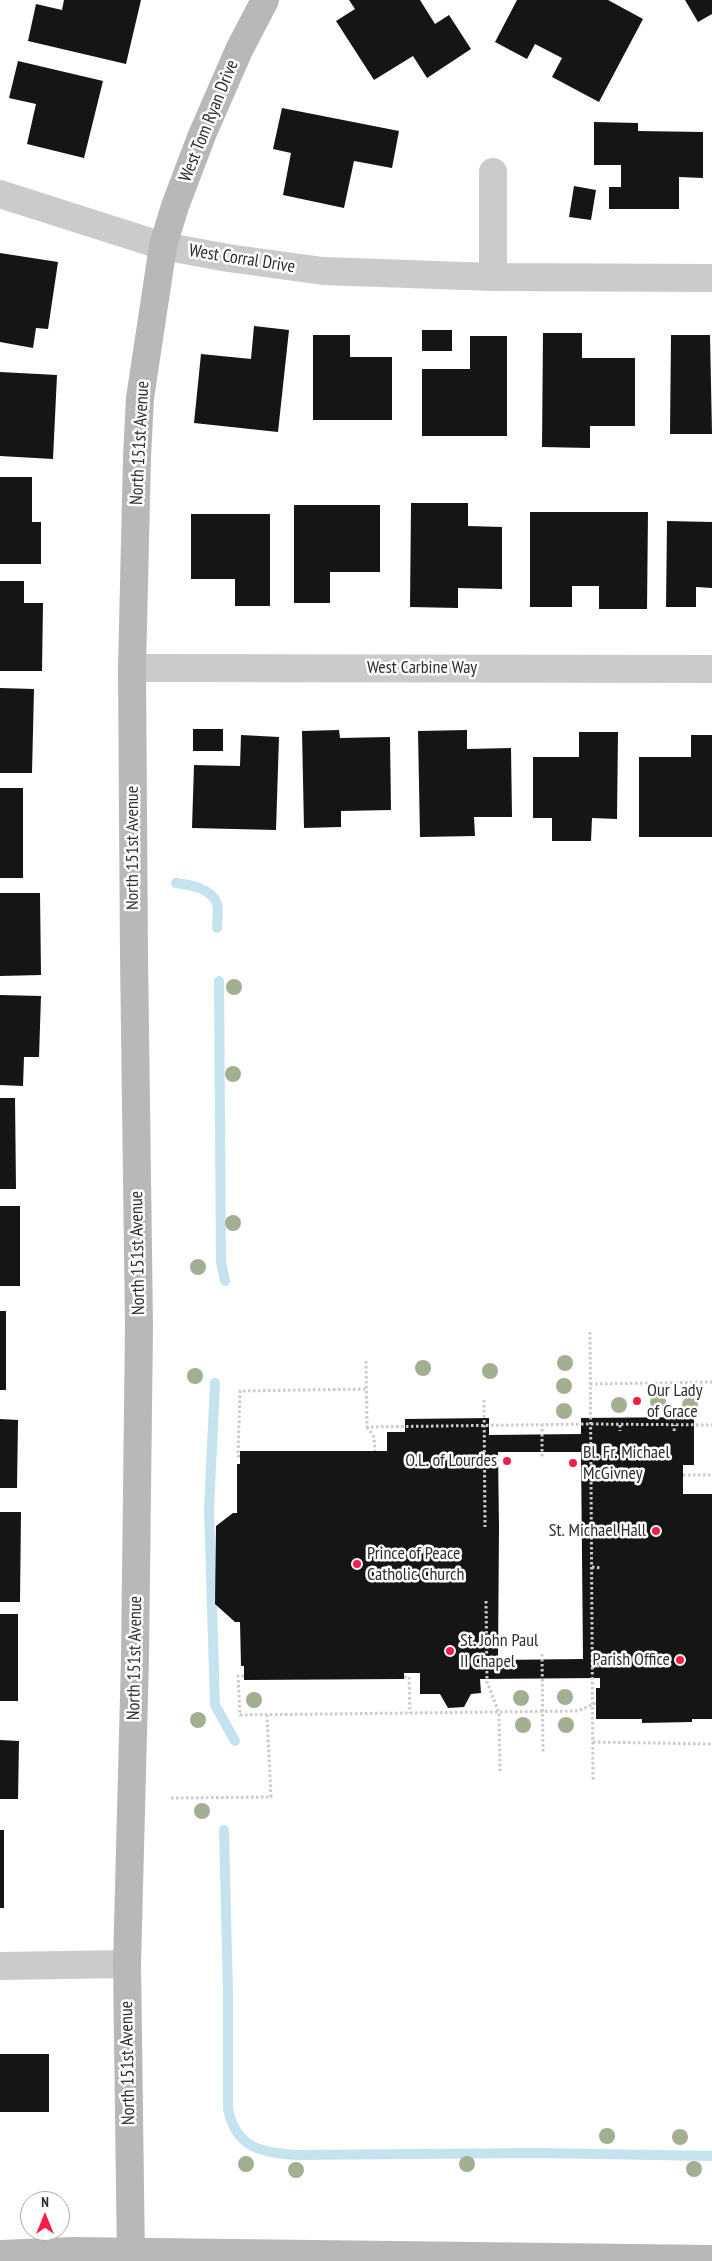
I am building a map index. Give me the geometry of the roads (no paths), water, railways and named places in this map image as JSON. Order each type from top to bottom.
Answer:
[{"type":"street","name":"West Tom Ryan Drive","points":[[162,246],[202,134],[239,50],[265,0]]},
{"type":"street","points":[[493,172],[493,277]]},
{"type":"street","name":"West Corral Drive","points":[[0,194],[162,246],[228,258],[323,271],[493,277],[712,278]]},
{"type":"street","name":"North 151st Avenue","points":[[131,2256],[127,1964],[135,1658],[139,1326],[132,668],[136,457],[140,398],[162,246]]},
{"type":"street","name":"West Carbine Way","points":[[132,668],[712,669]]},
{"type":"street","points":[[0,1966],[127,1964]]},
{"type":"street","points":[[0,2254],[712,2259]]},
{"type":"waterway","points":[[176,883],[200,888],[210,894],[218,907],[217,928]]},
{"type":"waterway","points":[[219,981],[221,1262],[225,1281]]},
{"type":"waterway","points":[[215,1383],[209,1509],[215,1705],[235,1741]]},
{"type":"waterway","points":[[224,1830],[228,1993],[228,2109],[237,2132],[252,2146],[261,2150],[297,2155],[536,2153],[712,2156]]},
{"type":"place","name":"Our Lady of Grace","points":[[637,1401]]},
{"type":"place","name":"O.L. of Lourdes","points":[[507,1461]]},
{"type":"place","name":"Bl. Fr. Michael McGivney","points":[[573,1463]]},
{"type":"place","name":"St. Michael Hall","points":[[656,1531]]},
{"type":"place","name":"Prince of Peace Catholic Church","points":[[357,1564]]},
{"type":"place","name":"St. John Paul II Chapel","points":[[450,1651]]},
{"type":"place","name":"Parish Office","points":[[680,1660]]}]
